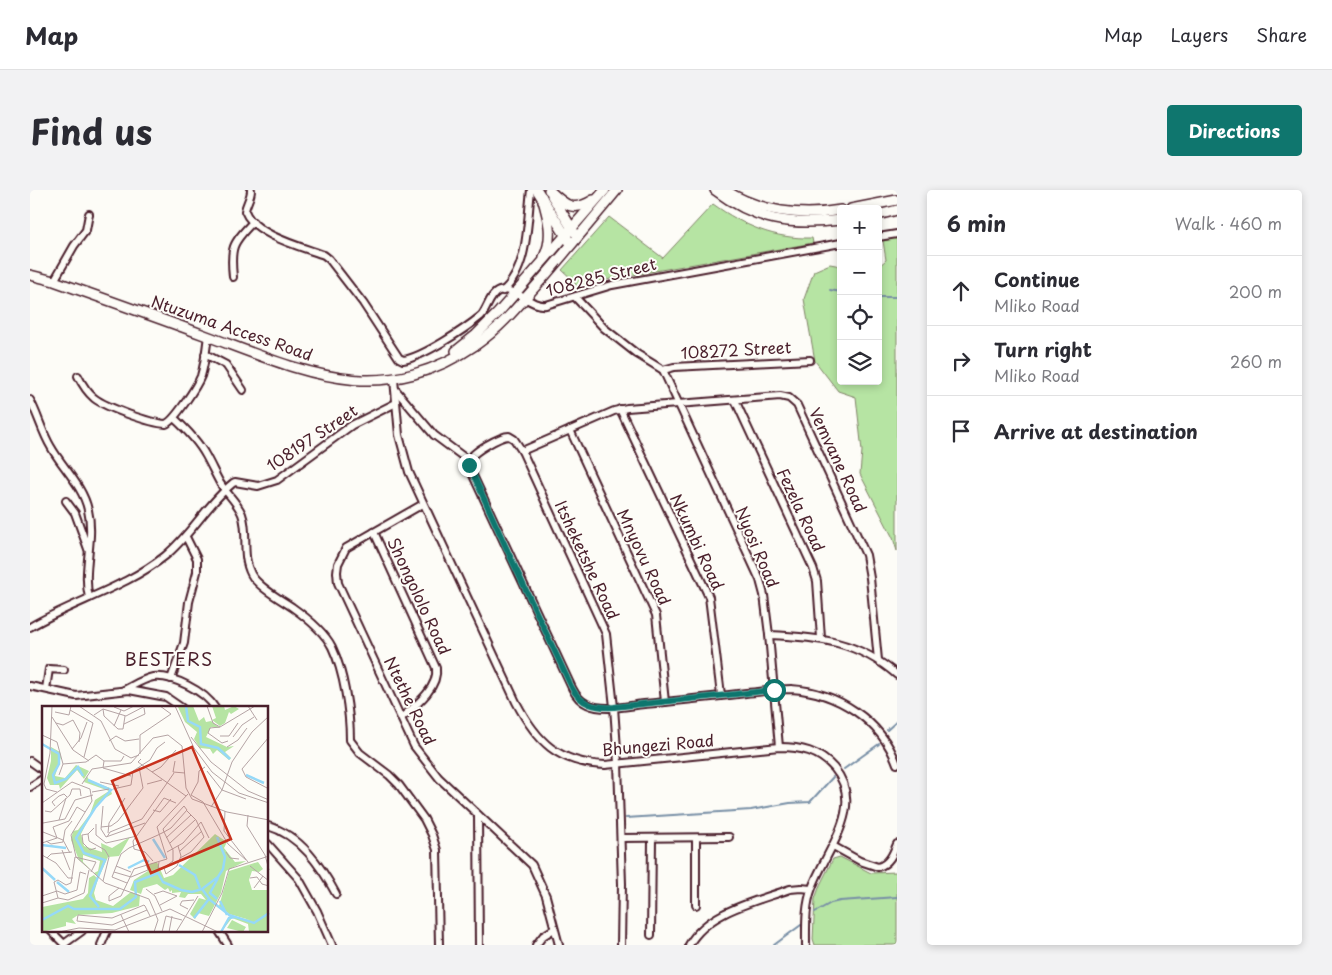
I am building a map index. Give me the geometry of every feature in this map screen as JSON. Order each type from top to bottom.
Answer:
[{"type":"street","points":[[251,190],[251,196],[245,209],[246,214],[253,222],[264,231],[276,237],[324,255],[329,259],[363,303],[399,358],[403,360],[440,344],[473,321],[482,314],[495,294],[503,291],[513,280],[522,254],[528,226],[531,190]]},
{"type":"street","name":"Ntuzuma Access Road","points":[[428,368],[440,365],[478,343],[502,322],[575,242],[617,190]]},
{"type":"street","points":[[715,190],[741,207],[775,220],[800,223],[837,220]]},
{"type":"street","points":[[725,190],[746,201],[777,210],[813,214],[837,211]]},
{"type":"street","points":[[544,192],[572,229],[575,242]]},
{"type":"street","points":[[544,192],[565,236],[575,242]]},
{"type":"street","points":[[544,192],[576,207],[586,205],[603,192]]},
{"type":"street","points":[[536,270],[550,243],[544,192]]},
{"type":"street","name":"Ntuzuma Access Road","points":[[30,275],[54,281],[267,358],[322,375],[394,383],[428,368],[447,357],[476,335],[516,294],[603,192]]},
{"type":"street","points":[[871,205],[897,200]]},
{"type":"street","points":[[882,214],[897,210]]},
{"type":"street","points":[[54,281],[74,246],[86,230],[89,214]]},
{"type":"street","points":[[233,278],[233,249],[253,222]]},
{"type":"street","points":[[882,236],[897,234]]},
{"type":"street","name":"108285 Street","points":[[503,291],[516,294],[539,306],[612,285],[837,245]]},
{"type":"street","points":[[575,297],[604,328],[637,354],[663,370]]},
{"type":"street","points":[[78,376],[87,391],[104,404],[160,424],[168,423],[174,418],[199,380],[208,336]]},
{"type":"street","points":[[205,354],[226,365],[243,390]]},
{"type":"street","name":"108272 Street","points":[[663,370],[674,367],[810,360]]},
{"type":"street","name":"Nyosi Road","points":[[663,370],[760,580],[764,595],[769,635],[779,746]]},
{"type":"street","points":[[394,383],[434,435],[469,461],[470,469],[575,694],[587,704],[614,707],[774,690],[815,693],[830,698],[855,711],[876,729],[897,763]]},
{"type":"street","name":"Bhungezi Road","points":[[394,383],[399,434],[405,461],[423,504],[516,702],[534,732],[554,751],[571,759],[592,764],[618,764],[779,746],[793,747],[812,751],[824,758],[838,772],[845,791],[844,820],[811,889],[806,919],[806,945]]},
{"type":"street","name":"Vemvane Road","points":[[522,452],[620,409],[780,396],[789,398],[797,405],[866,555],[878,660]]},
{"type":"street","points":[[30,400],[50,446],[86,502],[90,531],[85,578],[89,598]]},
{"type":"street","name":"Fezela Road","points":[[735,400],[813,568],[817,581],[821,638]]},
{"type":"street","name":"108197 Street","points":[[225,491],[233,483],[258,486],[277,480],[352,425],[396,403]]},
{"type":"street","name":"Nkumbi Road","points":[[620,409],[708,597],[721,695]]},
{"type":"street","points":[[174,418],[192,436],[206,456],[225,491],[236,503],[242,515],[245,527],[246,560],[251,575],[259,584],[302,614],[332,646],[348,713],[347,741],[399,785],[424,820],[432,835],[437,850],[439,945]]},
{"type":"street","name":"Mnyovu Road","points":[[570,430],[656,615],[665,702]]},
{"type":"street","name":"Itsheketshe Road","points":[[469,461],[482,449],[502,438],[510,436],[514,439],[522,452],[604,626],[614,707],[618,764],[621,838],[621,945]]},
{"type":"street","points":[[30,627],[68,606],[137,575],[166,555],[186,537],[225,491]]},
{"type":"street","points":[[66,501],[75,513],[88,549]]},
{"type":"street","name":"Ntethe Road","points":[[423,504],[346,548],[338,564],[338,583],[414,746],[439,778],[532,865],[546,896],[559,945]]},
{"type":"street","name":"Shongololo Road","points":[[374,532],[436,668],[435,680],[427,693],[401,718]]},
{"type":"street","points":[[171,679],[184,643],[189,602],[197,572],[197,559],[186,537]]},
{"type":"street","points":[[769,635],[821,638],[848,646],[878,660],[897,675]]},
{"type":"street","points":[[46,689],[49,669],[64,670]]},
{"type":"street","points":[[124,690],[151,678],[171,679],[206,696],[213,706]]},
{"type":"street","points":[[30,686],[76,696],[124,690],[157,695],[172,700],[180,706]]},
{"type":"street","points":[[30,761],[42,770]]},
{"type":"street","points":[[30,787],[42,779]]},
{"type":"street","points":[[478,815],[479,945]]},
{"type":"street","points":[[269,826],[290,835],[322,870],[336,894]]},
{"type":"street","points":[[621,838],[696,839],[728,837]]},
{"type":"street","points":[[651,935],[652,838]]},
{"type":"street","points":[[696,839],[696,905]]},
{"type":"street","points":[[833,846],[860,862],[878,867],[885,864],[897,844]]},
{"type":"street","points":[[269,845],[299,879],[317,911],[332,945]]},
{"type":"street","points":[[689,945],[704,926],[722,914],[790,889],[811,889]]},
{"type":"street","points":[[536,945],[543,936],[554,929]]},
{"type":"street","points":[[53,932],[64,945],[81,932]]},
{"type":"street","points":[[101,945],[107,932]]},
{"type":"street","points":[[220,932],[228,945]]},
{"type":"green space","points":[[713,204],[736,219],[760,230],[798,238],[812,238],[813,243],[610,279],[578,289],[573,280],[562,270],[609,217],[663,258]]},
{"type":"green space","points":[[897,237],[897,551],[893,538],[860,474],[862,451],[856,397],[838,391],[815,361],[804,299],[814,271],[830,264],[837,265],[837,385],[882,385],[882,264],[886,260],[883,241]]},
{"type":"green space","points":[[840,857],[871,873],[897,872],[897,945],[815,945],[813,939],[815,899],[833,859]]},
{"type":"waterway","points":[[830,290],[837,291]]},
{"type":"waterway","points":[[882,297],[897,297]]},
{"type":"waterway","points":[[887,730],[897,721]]},
{"type":"waterway","points":[[844,769],[879,744]]},
{"type":"waterway","points":[[626,818],[751,810],[790,803],[810,802],[833,777]]},
{"type":"waterway","points":[[815,912],[831,903],[840,901],[897,897]]},
{"type":"waterway","points":[[774,945],[801,925]]},
{"type":"district","name":"BESTERS","points":[[169,660]]},
{"type":"route","points":[[469,465],[572,688],[580,700],[594,706],[614,707],[774,690]]}]
